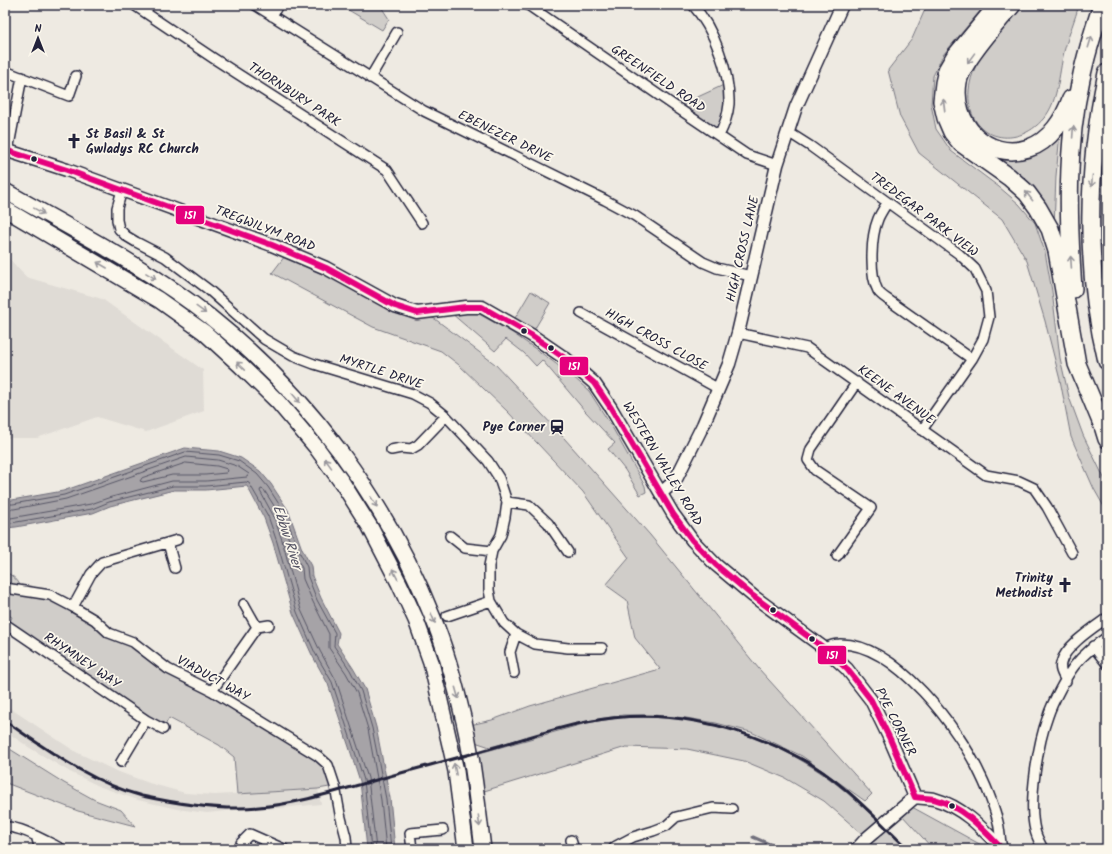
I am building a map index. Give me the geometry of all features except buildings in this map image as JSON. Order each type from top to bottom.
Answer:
[{"type":"highway","points":[[998,5],[954,58],[947,70],[942,101],[946,118],[952,132],[961,143],[1010,177],[1027,192],[1050,230],[1056,251],[1077,364],[1104,431]]},
{"type":"highway","points":[[1012,5],[994,26],[965,65],[958,82],[960,112],[964,124],[973,135],[983,143],[996,148],[1017,150],[1029,148],[1046,138],[1061,120],[1080,79]]},
{"type":"highway","points":[[1102,5],[1080,79],[1073,123],[1069,230],[1073,290],[1084,354],[1092,390],[1104,431]]},
{"type":"highway","points":[[1107,73],[1093,156],[1091,194],[1092,272],[1097,311],[1107,361]]},
{"type":"main road","points":[[5,191],[112,251],[169,287],[210,317],[251,352],[286,387],[336,445],[361,480],[384,517],[413,571],[434,619],[461,709],[474,770],[483,849]]},
{"type":"main road","points":[[5,209],[152,296],[204,332],[278,402],[316,447],[338,477],[370,527],[399,583],[416,620],[431,662],[456,771],[466,849]]},
{"type":"street","name":"THORNBURY PARK","points":[[134,5],[387,170],[422,223]]},
{"type":"street","name":"EBENEZER DRIVE","points":[[255,5],[370,78],[431,114],[629,213],[703,262],[716,268],[751,276]]},
{"type":"street","points":[[272,16],[278,5]]},
{"type":"street","name":"GREENFIELD ROAD","points":[[528,5],[747,155],[777,165]]},
{"type":"street","points":[[693,5],[706,22],[712,35],[723,64],[728,83],[729,105],[725,124],[719,136]]},
{"type":"street","name":"HIGH CROSS LANE","points":[[661,493],[675,481],[719,389],[729,364],[738,333],[777,165],[796,107],[842,5]]},
{"type":"street","points":[[370,78],[397,32]]},
{"type":"street","points":[[5,71],[69,96],[76,76]]},
{"type":"street","points":[[6,150],[22,77]]},
{"type":"street","name":"TREDEGAR PARK VIEW","points":[[788,132],[810,146],[959,254],[975,269],[986,291],[989,317],[983,339],[972,359],[922,430]]},
{"type":"street","name":"TREGWILYM ROAD","points":[[6,150],[122,190],[272,245],[326,268],[396,306],[416,313],[466,306]]},
{"type":"street","name":"MYRTLE DRIVE","points":[[122,190],[117,208],[119,229],[126,236],[136,242],[166,257],[209,290],[264,339],[293,356],[314,364],[413,394],[430,403],[446,416],[488,461],[499,478],[507,502],[501,535],[492,551],[489,566],[489,590],[491,601],[504,623],[516,634],[535,644],[568,648],[602,648]]},
{"type":"street","points":[[887,203],[878,218],[874,230],[874,280],[878,292],[972,359]]},
{"type":"street","name":"WESTERN VALLEY ROAD","points":[[466,306],[482,306],[503,317],[546,344],[583,372],[594,383],[611,408],[677,521],[692,540],[716,565],[753,596],[824,648]]},
{"type":"street","name":"HIGH CROSS CLOSE","points":[[581,313],[719,389]]},
{"type":"street","name":"KEENE AVENUE","points":[[738,333],[807,348],[857,382],[986,475],[1019,481],[1034,488],[1047,507],[1072,553]]},
{"type":"street","points":[[837,556],[871,508],[815,470],[808,460],[811,449],[857,382]]},
{"type":"street","points":[[391,450],[401,448],[411,449],[418,445],[446,416]]},
{"type":"street","points":[[507,502],[529,505],[548,523],[568,552]]},
{"type":"street","points":[[450,536],[465,548],[492,551]]},
{"type":"street","points":[[73,607],[91,574],[102,562],[177,540]]},
{"type":"street","points":[[168,543],[175,568]]},
{"type":"street","name":"VIADUCT WAY","points":[[5,588],[50,595],[73,607],[95,620],[108,632],[133,642],[168,669],[212,691],[318,756],[328,766],[335,786],[348,849]]},
{"type":"street","points":[[446,616],[491,601]]},
{"type":"street","points":[[244,604],[257,627]]},
{"type":"street","points":[[1066,681],[1061,672],[1061,663],[1065,656],[1071,647],[1084,634],[1107,618]]},
{"type":"street","points":[[212,691],[257,627],[269,625]]},
{"type":"street","name":"RHYMNEY WAY","points":[[5,630],[8,626],[146,720],[163,729]]},
{"type":"street","points":[[514,673],[510,652],[516,634]]},
{"type":"street","points":[[1043,849],[1035,830],[1032,801],[1043,733],[1048,715],[1075,666],[1093,646],[1107,637]]},
{"type":"street","points":[[824,648],[838,644],[854,646],[874,653],[898,668],[932,702],[959,736],[981,776],[998,821],[1002,849]]},
{"type":"street","points":[[1093,646],[1107,664]]},
{"type":"street","name":"PYE CORNER","points":[[824,648],[848,669],[871,700],[915,797]]},
{"type":"street","points":[[121,762],[146,720]]},
{"type":"street","points":[[857,849],[878,828],[915,797],[934,799],[957,808],[976,822],[1002,849]]},
{"type":"street","points":[[613,849],[633,837],[666,826],[676,817],[713,808],[732,809]]},
{"type":"street","points":[[5,827],[11,826],[62,849]]},
{"type":"street","points":[[412,849],[410,833],[443,830]]},
{"type":"street","points":[[241,842],[250,834],[284,849]]},
{"type":"street","points":[[36,836],[40,849]]},
{"type":"street","points":[[571,840],[574,849]]},
{"type":"shaded area","points":[[340,5],[380,5],[389,19],[382,30]]},
{"type":"shaded area","points":[[927,5],[985,5],[943,55],[933,76],[931,104],[936,129],[951,151],[1019,204],[1035,223],[1045,252],[1052,291],[1060,358],[1069,397],[1083,435],[1107,484],[1107,512],[1094,489],[1071,437],[1060,380],[1045,321],[1027,261],[1002,219],[919,153],[900,117],[888,70],[912,39]]},
{"type":"shaded area","points":[[1020,5],[1079,5],[1065,48],[1056,94],[1049,111],[1032,129],[1019,135],[1006,137],[994,135],[983,129],[975,120],[970,106],[969,90],[971,78],[981,55],[988,44]]},
{"type":"shaded area","points":[[728,83],[729,105],[719,136],[676,107]]},
{"type":"shaded area","points":[[1107,131],[1107,327],[1099,275],[1098,221],[1102,167]]},
{"type":"shaded area","points":[[1060,133],[1056,176],[1054,227],[995,157],[1007,159],[1020,158]]},
{"type":"shaded area","points":[[288,252],[417,313],[435,319],[495,364],[556,429],[650,535],[759,669],[872,794],[865,801],[802,756],[751,732],[716,723],[686,718],[653,715],[623,715],[587,721],[490,747],[475,742],[470,725],[492,720],[530,706],[660,669],[635,638],[627,600],[606,585],[629,558],[583,492],[508,412],[459,365],[441,351],[373,327],[272,273]]},
{"type":"shaded area","points":[[5,254],[26,277],[102,299],[203,370],[204,411],[146,432],[97,417],[37,438],[5,438]]},
{"type":"shaded area","points":[[531,291],[550,303],[531,335],[512,323]]},
{"type":"shaded area","points":[[472,311],[511,332],[571,375],[589,391],[612,427],[645,486],[646,492],[640,495],[625,470],[608,449],[615,443],[585,411],[542,360],[536,366],[524,353],[506,339],[495,351],[451,313]]},
{"type":"shaded area","points":[[5,571],[18,581],[21,590],[50,595],[318,756],[335,786],[318,789],[237,794],[234,757],[219,745],[169,718],[163,729],[8,626],[12,617],[5,613]]},
{"type":"shaded area","points":[[5,705],[76,752],[116,771],[149,783],[185,793],[215,795],[318,789],[321,804],[207,813],[177,809],[138,800],[101,787],[70,772],[5,731]]},
{"type":"shaded area","points":[[623,717],[671,718],[706,723],[742,733],[778,748],[795,757],[838,785],[906,849],[873,849],[867,838],[824,801],[785,778],[744,761],[687,749],[626,747],[481,792],[476,754],[587,723]]},
{"type":"shaded area","points":[[5,746],[64,783],[95,800],[121,810],[135,826],[78,811],[6,783]]},
{"type":"shaded area","points":[[912,807],[987,849],[933,849],[901,814]]},
{"type":"water","name":"Ebbw River","points":[[185,448],[219,451],[241,458],[260,471],[271,484],[288,510],[302,549],[311,566],[312,576],[321,598],[339,633],[337,644],[365,689],[376,727],[390,798],[395,849],[367,849],[360,781],[349,747],[328,684],[312,655],[293,613],[273,543],[264,518],[247,486],[206,490],[174,490],[110,506],[93,513],[5,528],[5,500],[63,491]]},
{"type":"waterway","points":[[753,837],[781,849]]},
{"type":"railway","points":[[5,721],[88,774],[124,790],[142,796],[171,802],[230,808],[273,805],[315,797],[575,724],[614,718],[642,716],[696,721],[723,727],[750,736],[775,746],[815,767],[844,788],[908,849]]},
{"type":"transit line","name":"151","points":[[5,150],[67,170],[272,245],[326,268],[395,306],[417,313],[466,307],[482,307],[531,335],[566,359],[594,383],[611,408],[673,514],[692,540],[716,565],[753,596],[824,648],[847,669],[871,700],[915,797]]},
{"type":"transit line","name":"151","points":[[915,797],[934,799],[954,807],[971,819],[1002,849]]},
{"type":"place","name":"St Basil & St Gwladys RC Church","points":[[74,141]]},
{"type":"place","name":"Pye Corner","points":[[557,427]]},
{"type":"place","name":"Trinity Methodist","points":[[1065,585]]}]
